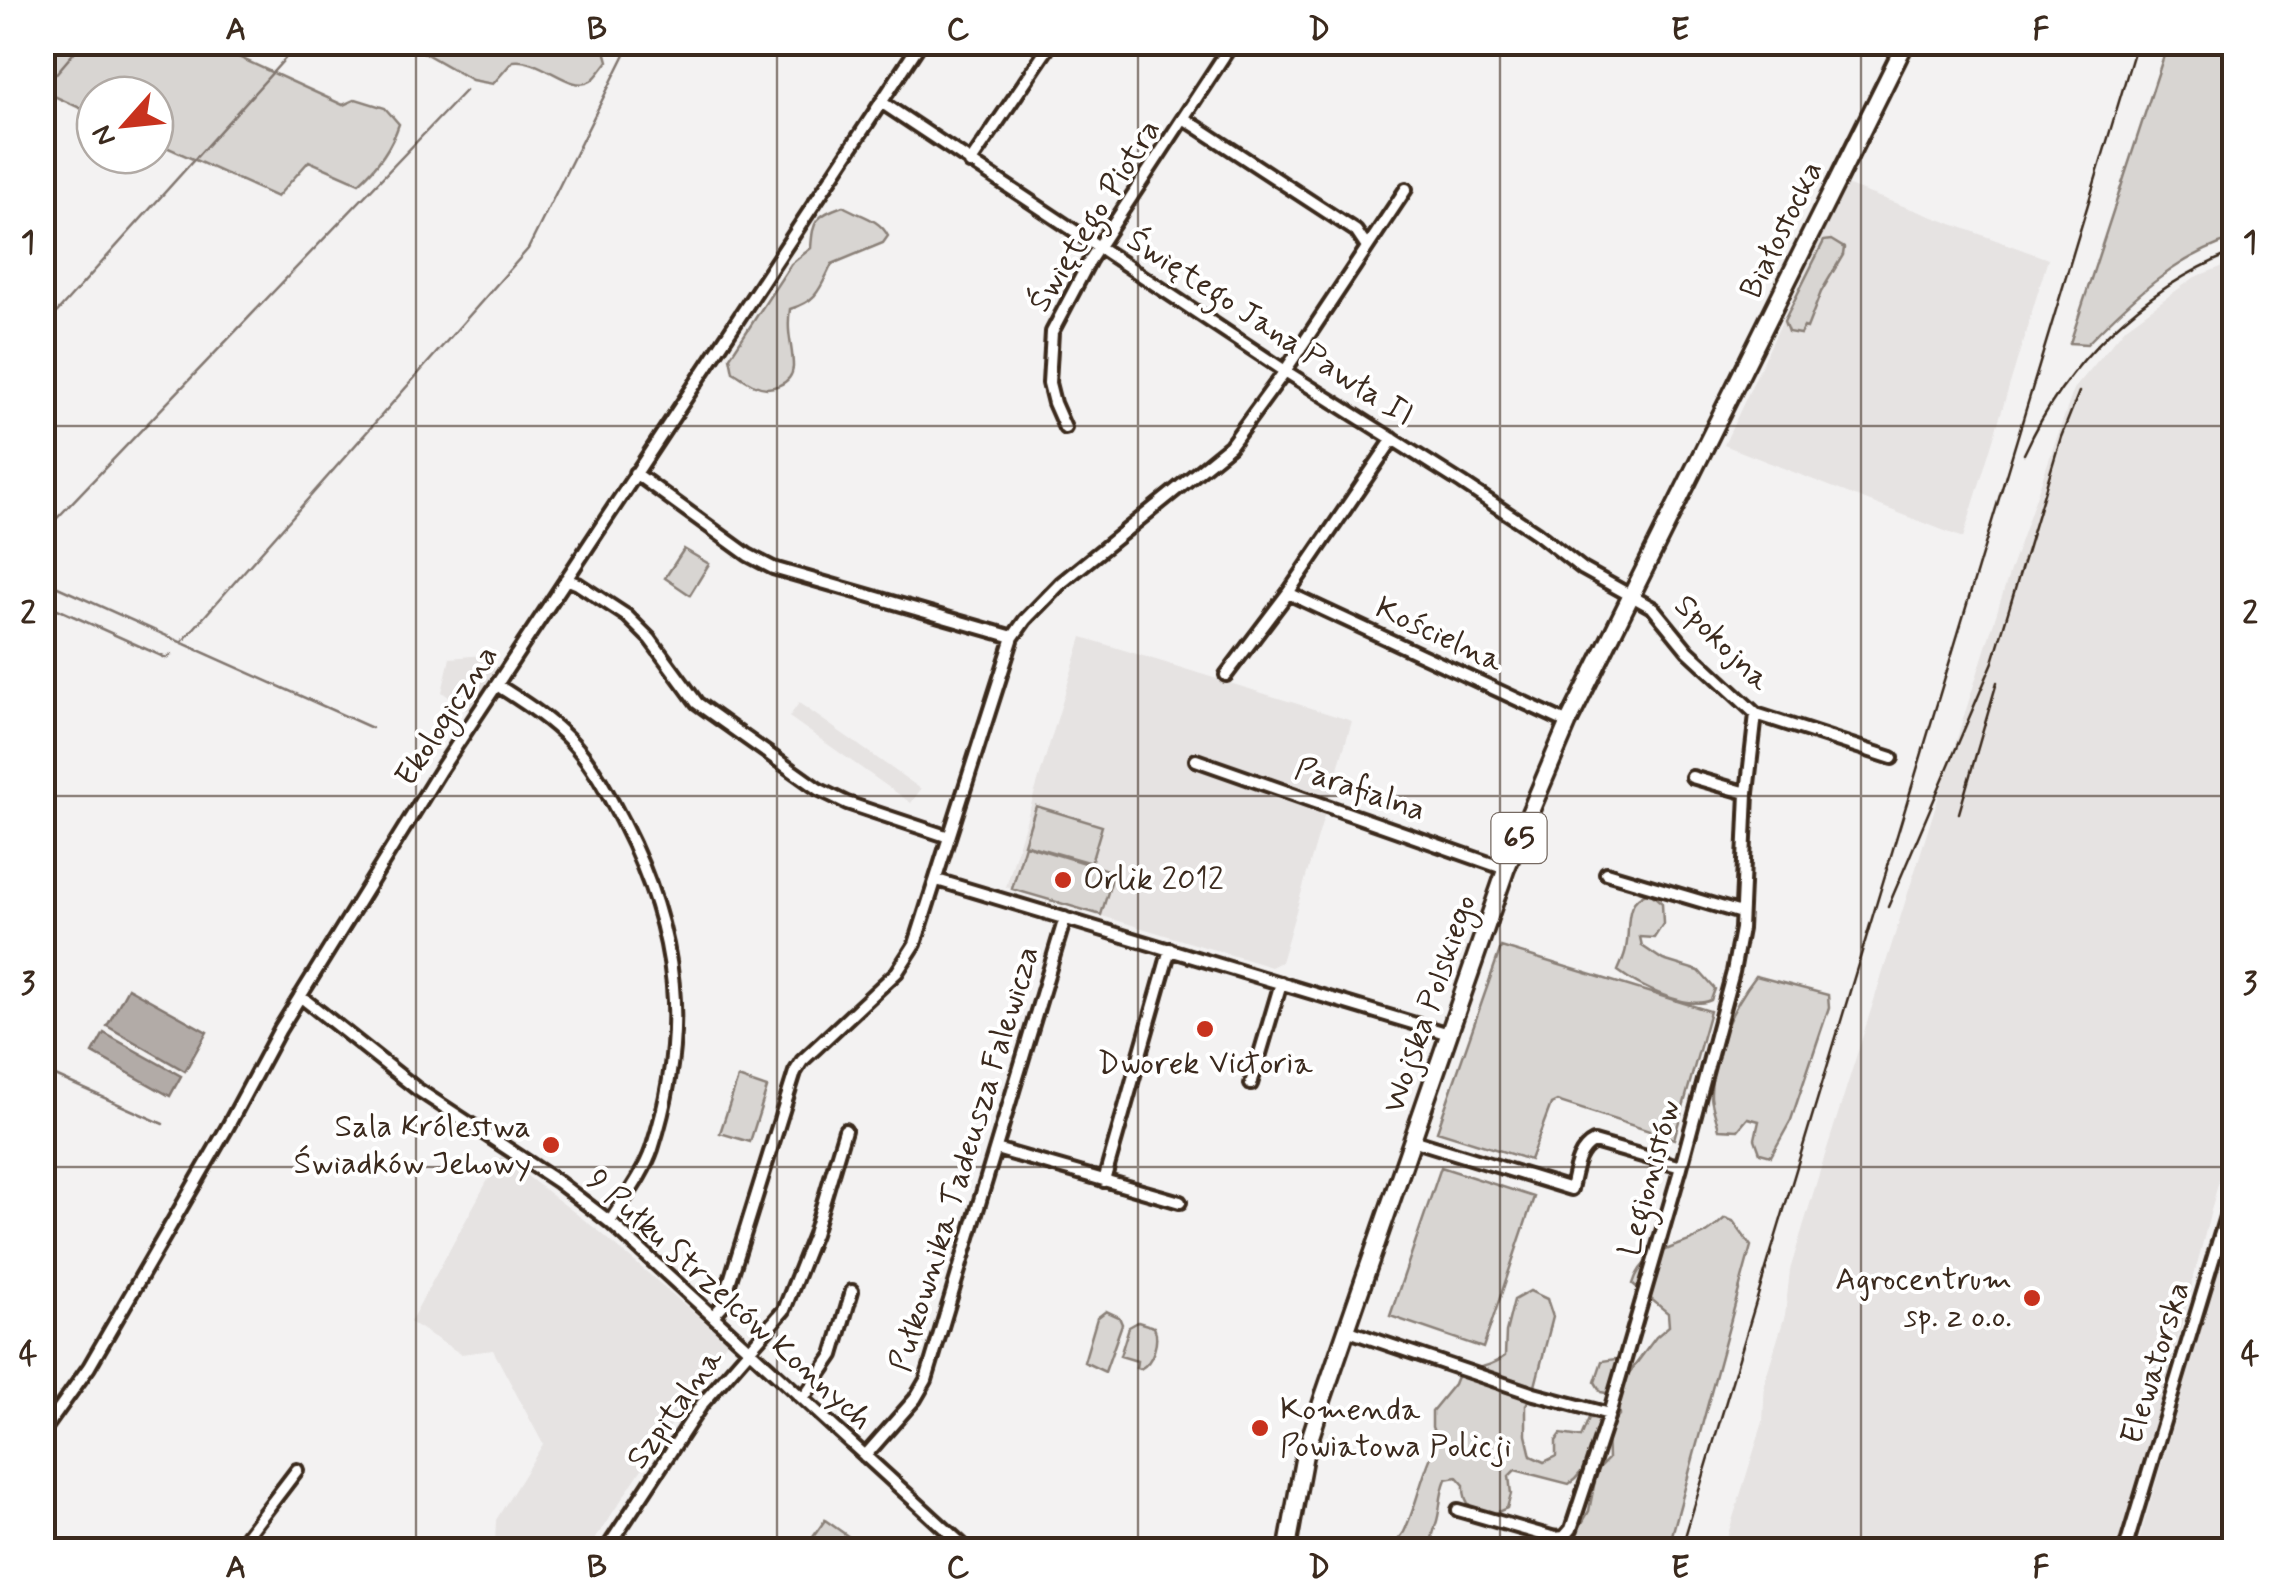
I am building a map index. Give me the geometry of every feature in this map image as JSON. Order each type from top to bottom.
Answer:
[{"type":"main road","name":"Białostocka","points":[[1708,442],[1906,42]]},
{"type":"main road","name":"Wojska Polskiego","points":[[1287,1550],[1304,1457],[1506,868],[1568,724],[1708,442]]},
{"type":"street","name":"Ekologiczna","points":[[42,1433],[89,1368],[300,996],[635,473],[922,42]]},
{"type":"street","points":[[970,163],[1052,42]]},
{"type":"street","name":"Świętego Piotra","points":[[1065,428],[1051,392],[1050,338],[1100,247],[1233,42]]},
{"type":"street","name":"Świętego Jana Pawła II","points":[[881,102],[1537,533],[1583,569],[1632,595]]},
{"type":"street","points":[[1185,118],[1356,232],[1366,246]]},
{"type":"street","points":[[713,1316],[722,1306],[795,1072],[904,964],[920,932],[1013,637],[1061,584],[1230,446],[1286,371],[1406,189]]},
{"type":"street","points":[[1226,675],[1393,440]]},
{"type":"street","points":[[635,473],[748,555],[773,568],[1013,637]]},
{"type":"street","points":[[566,579],[627,616],[650,639],[696,702],[818,789],[847,804],[949,837]]},
{"type":"street","name":"Kościelna","points":[[1288,592],[1568,724]]},
{"type":"street","name":"Spokojna","points":[[1632,595],[1661,615],[1688,651],[1756,714],[1892,758]]},
{"type":"street","points":[[497,685],[541,713],[591,766],[638,853],[667,942],[676,1036],[670,1069],[651,1150],[610,1222]]},
{"type":"street","name":"Legionistów","points":[[1458,1510],[1555,1538],[1564,1538],[1570,1529],[1609,1414],[1733,972],[1756,714]]},
{"type":"street","name":"Parafialna","points":[[1196,760],[1506,868]]},
{"type":"street","points":[[1692,777],[1747,793]]},
{"type":"street","points":[[1606,873],[1741,912]]},
{"type":"street","points":[[937,880],[1449,1034]]},
{"type":"street","name":"Pułkownika Tadeusza Falewicza","points":[[866,1456],[926,1380],[1065,918]]},
{"type":"street","points":[[1104,1181],[1170,949]]},
{"type":"street","points":[[1251,1084],[1281,983]]},
{"type":"street","name":"9 Pułku Strzelców Konnych","points":[[300,996],[416,1089],[576,1194],[610,1222],[968,1550]]},
{"type":"street","name":"Szpitalna","points":[[606,1550],[702,1404],[787,1304],[814,1234],[845,1130]]},
{"type":"street","points":[[1412,1140],[1570,1188],[1580,1154],[1594,1142],[1681,1167]]},
{"type":"street","points":[[996,1149],[1180,1202]]},
{"type":"street","name":"Elewatorska","points":[[2125,1550],[2234,1190]]},
{"type":"street","points":[[803,1399],[830,1362],[852,1291]]},
{"type":"street","points":[[1346,1330],[1534,1394],[1609,1414]]},
{"type":"street","points":[[236,1550],[297,1470]]},
{"type":"shaded area","points":[[43,42],[208,43],[343,105],[356,99],[385,108],[399,124],[383,156],[359,183],[309,161],[277,197],[175,151],[175,75],[75,75],[75,106],[43,91]]},
{"type":"shaded area","points":[[407,43],[603,43],[608,61],[593,79],[583,84],[534,64],[513,61],[493,84],[472,80]]},
{"type":"shaded area","points":[[2168,43],[2234,43],[2234,239],[2173,269],[2136,297],[2087,344],[2070,343]]},
{"type":"shaded area","points":[[1846,185],[2048,259],[1963,538],[1724,445]]},
{"type":"shaded area","points":[[843,206],[874,221],[888,236],[883,243],[832,264],[812,298],[790,309],[793,367],[789,378],[773,387],[749,382],[733,372],[730,357],[791,264],[811,248],[817,220]]},
{"type":"shaded area","points":[[1831,240],[1844,248],[1843,255],[1821,292],[1807,328],[1800,334],[1788,332],[1784,321],[1824,241]]},
{"type":"shaded area","points":[[2234,262],[2234,1122],[2156,1423],[2118,1550],[1723,1550],[1763,1422],[1765,1380],[1785,1315],[1790,1270],[1819,1174],[2010,571],[2074,389],[2126,327],[2195,277]]},
{"type":"shaded area","points":[[684,549],[709,564],[690,595],[665,578]]},
{"type":"shaded area","points":[[1082,637],[1352,721],[1281,962],[1271,967],[1006,887]]},
{"type":"shaded area","points":[[482,655],[493,664],[495,673],[468,711],[442,692],[450,658]]},
{"type":"shaded area","points":[[799,703],[921,789],[911,803],[789,717]]},
{"type":"shaded area","points":[[1036,806],[1102,826],[1091,863],[1024,844]]},
{"type":"shaded area","name":"Orlik 2012","points":[[1025,845],[1114,872],[1101,915],[1012,889]]},
{"type":"shaded area","points":[[1649,892],[1662,903],[1663,924],[1654,938],[1640,937],[1642,946],[1663,960],[1699,971],[1715,989],[1711,1000],[1676,1000],[1618,971],[1631,908]]},
{"type":"shaded area","points":[[1501,947],[1710,1011],[1674,1139],[1557,1101],[1551,1104],[1530,1160],[1437,1131]]},
{"type":"shaded area","points":[[1756,976],[1828,995],[1829,1007],[1791,1120],[1771,1156],[1760,1153],[1755,1139],[1759,1121],[1748,1118],[1738,1130],[1719,1129],[1711,1097],[1714,1065],[1724,1033]]},
{"type":"shaded area","points":[[128,988],[207,1032],[185,1071],[107,1026]]},
{"type":"shaded area","points":[[104,1033],[181,1076],[170,1096],[93,1053]]},
{"type":"shaded area","points":[[738,1078],[767,1088],[750,1142],[720,1133]]},
{"type":"shaded area","points":[[501,1156],[600,1232],[727,1341],[588,1550],[504,1550],[495,1544],[496,1520],[543,1444],[493,1350],[461,1354],[410,1322]]},
{"type":"shaded area","points":[[1441,1167],[1534,1197],[1483,1348],[1390,1316]]},
{"type":"shaded area","points":[[2234,1217],[2234,1550],[2136,1550]]},
{"type":"shaded area","points":[[1725,1218],[1733,1221],[1751,1246],[1668,1550],[1528,1550],[1531,1543],[1563,1543],[1575,1535],[1589,1511],[1597,1470],[1608,1459],[1607,1429],[1619,1415],[1618,1395],[1601,1392],[1595,1382],[1602,1361],[1615,1359],[1630,1372],[1669,1326],[1668,1313],[1633,1284],[1638,1272],[1653,1257],[1705,1234]]},
{"type":"shaded area","points":[[1530,1291],[1547,1299],[1553,1317],[1535,1386],[1526,1405],[1531,1456],[1544,1462],[1556,1456],[1556,1441],[1561,1434],[1581,1437],[1589,1418],[1600,1418],[1587,1463],[1569,1484],[1515,1470],[1509,1476],[1511,1494],[1507,1508],[1491,1515],[1470,1506],[1464,1485],[1457,1477],[1446,1479],[1430,1550],[1391,1550],[1409,1521],[1438,1442],[1432,1427],[1432,1411],[1458,1374],[1505,1356],[1514,1300]]},
{"type":"shaded area","points":[[1106,1311],[1119,1317],[1122,1324],[1105,1372],[1084,1362],[1097,1318]]},
{"type":"shaded area","points":[[1138,1322],[1154,1327],[1156,1338],[1152,1357],[1140,1369],[1136,1368],[1137,1361],[1120,1356],[1129,1327]]},
{"type":"shaded area","points":[[825,1520],[852,1539],[844,1550],[804,1550]]},
{"type":"waterway","points":[[42,90],[83,42]]},
{"type":"waterway","points":[[42,329],[300,42]]},
{"type":"waterway","points":[[182,642],[528,249],[631,42]]},
{"type":"waterway","points":[[42,534],[465,91]]},
{"type":"waterway","points":[[42,580],[372,728]]},
{"type":"waterway","points":[[42,602],[166,658],[171,655]]},
{"type":"waterway","points":[[42,1070],[163,1124]]},
{"type":"railway","points":[[1681,1550],[2137,42]]},
{"type":"railway","points":[[2024,454],[2061,389],[2110,333],[2167,287],[2234,252]]},
{"type":"railway","points":[[1888,907],[1993,662],[2061,437],[2079,392]]},
{"type":"railway","points":[[1959,813],[1997,682]]},
{"type":"place","name":"Orlik 2012","points":[[1063,880]]},
{"type":"place","name":"Dworek Victoria","points":[[1205,1029]]},
{"type":"place","name":"Sala Królestwa Świadków Jehowy","points":[[551,1145]]},
{"type":"place","name":"Agrocentrum sp. z o.o.","points":[[2032,1298]]},
{"type":"place","name":"Komenda Powiatowa Policji","points":[[1260,1428]]}]
